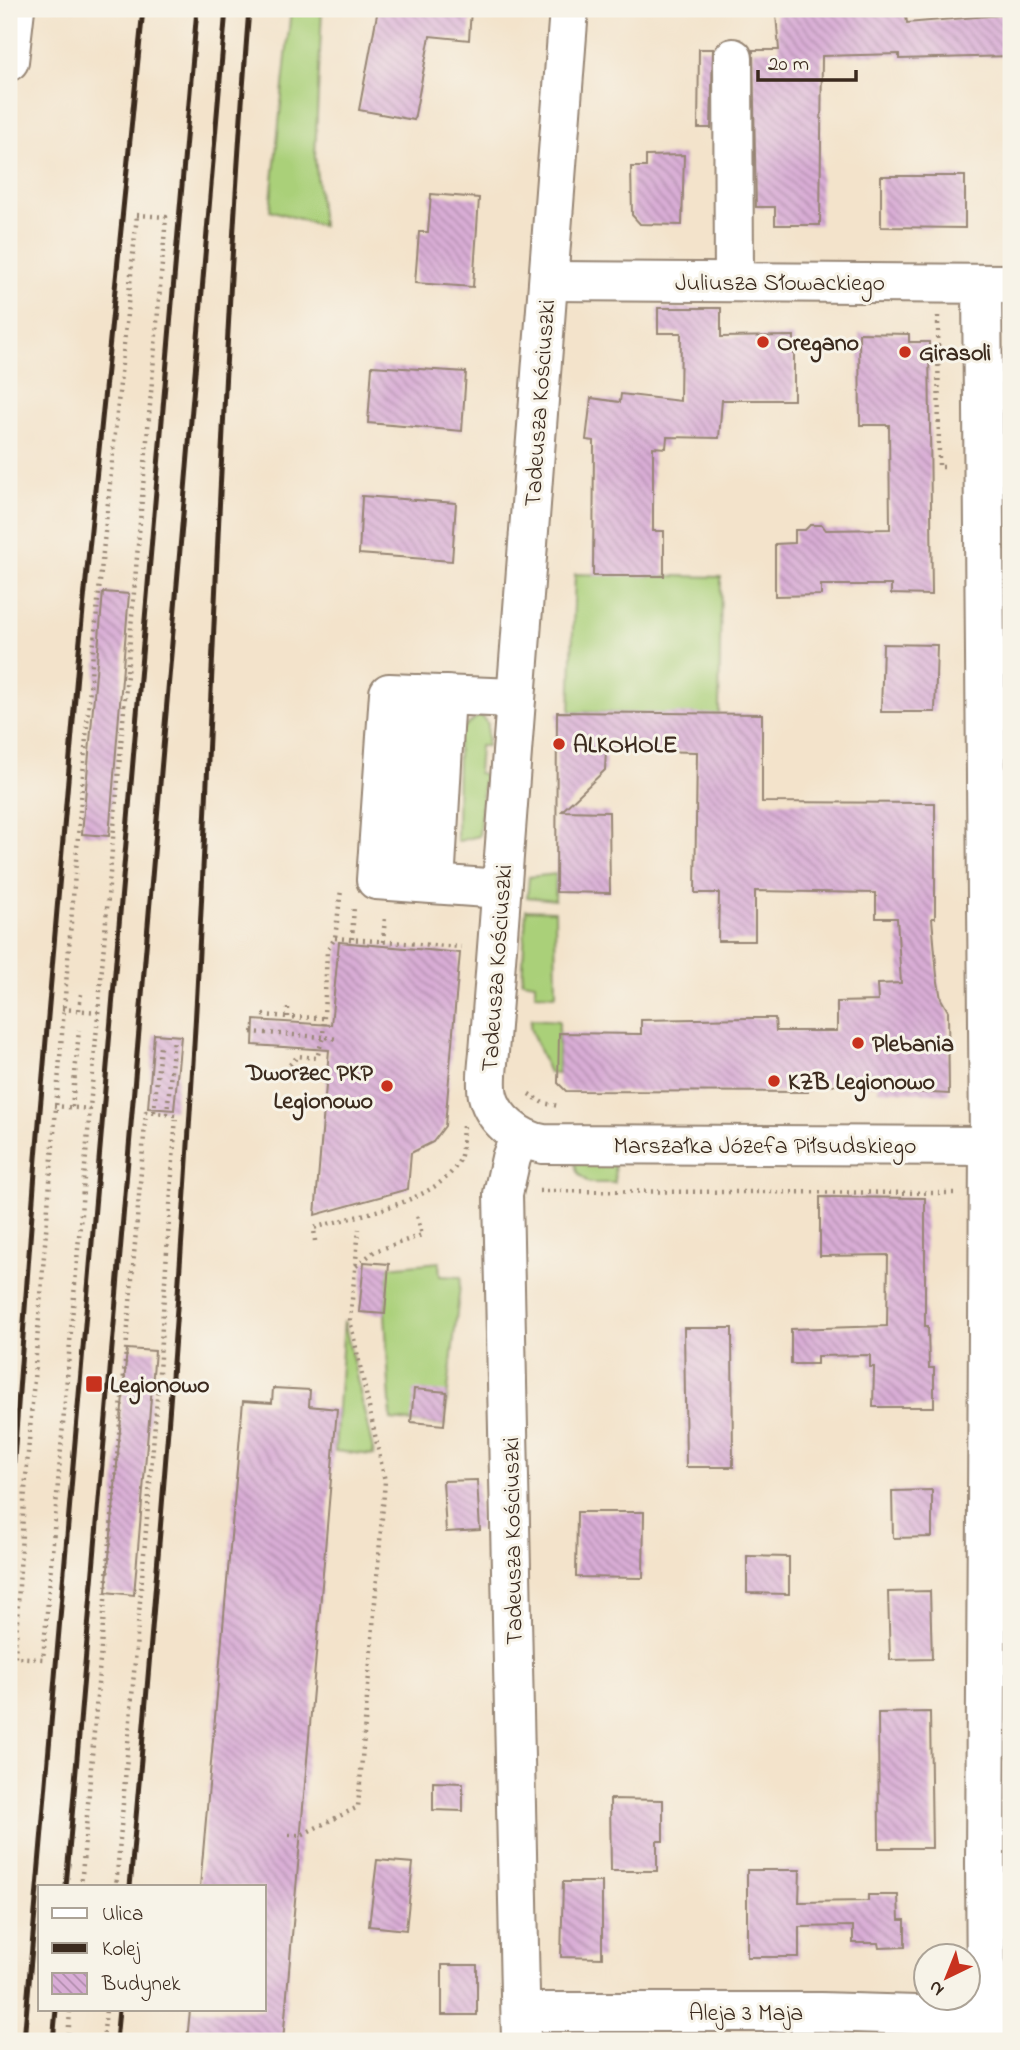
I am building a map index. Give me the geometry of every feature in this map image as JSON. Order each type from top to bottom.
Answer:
[{"type":"street","points":[[9,61],[15,9]]},
{"type":"street","name":"Tadeusza Kościuszki","points":[[521,2027],[503,1194],[511,1158],[520,1136],[499,1116],[488,1096],[488,1087],[569,9]]},
{"type":"street","points":[[733,58],[734,282]]},
{"type":"street","name":"Juliusza Słowackiego","points":[[548,281],[997,284]]},
{"type":"street","points":[[997,284],[1000,1146],[985,1863],[986,1989],[1000,2030]]},
{"type":"street","points":[[501,889],[376,880],[389,693],[516,698]]},
{"type":"street","points":[[420,883],[431,694]]},
{"type":"street","name":"Marszałka Józefa Piłsudskiego","points":[[520,1136],[535,1143],[564,1145],[1000,1146]]},
{"type":"street","name":"Aleja 3 Maja","points":[[521,2027],[821,2012],[1000,2030]]},
{"type":"path","points":[[137,215],[166,217],[98,1012],[43,1659],[15,1657],[62,1009],[105,521],[137,215]]},
{"type":"path","points":[[937,305],[939,467],[953,467]]},
{"type":"path","points":[[335,939],[470,947]]},
{"type":"path","points":[[79,1010],[81,994]]},
{"type":"path","points":[[288,1008],[288,1017]]},
{"type":"path","points":[[62,1009],[98,1012]]},
{"type":"path","points":[[263,1015],[324,1018]]},
{"type":"path","points":[[72,1107],[79,1030]]},
{"type":"path","points":[[251,1032],[311,1036]]},
{"type":"path","points":[[285,1070],[298,1056],[317,1058],[323,1037],[337,1038]]},
{"type":"path","points":[[167,1114],[174,1038]]},
{"type":"path","points":[[154,1112],[160,1046]]},
{"type":"path","points":[[526,1092],[543,1103],[563,1107]]},
{"type":"path","points":[[54,1106],[90,1109]]},
{"type":"path","points":[[81,1885],[146,1112],[154,1112],[176,1115],[116,1885]]},
{"type":"path","points":[[315,1241],[314,1228],[424,1195],[443,1181],[460,1159],[464,1118]]},
{"type":"path","points":[[531,1195],[545,1190],[965,1193]]},
{"type":"path","points":[[355,1266],[375,1251],[422,1235],[417,1215]]},
{"type":"path","points":[[289,1835],[301,1835],[358,1807],[385,1481],[350,1320],[359,1229]]},
{"type":"path","points":[[68,2041],[70,2011]]},
{"type":"path","points":[[103,2041],[106,2011]]},
{"type":"green space","points":[[291,9],[322,9],[315,157],[322,226],[270,210]]},
{"type":"green space","points":[[575,574],[721,577],[719,715],[570,712]]},
{"type":"green space","points":[[480,715],[488,724],[487,746],[480,746],[478,773],[484,774],[479,836],[459,841],[458,732]]},
{"type":"green space","points":[[556,874],[555,900],[527,897],[529,877]]},
{"type":"green space","points":[[526,910],[555,911],[556,995],[535,994],[535,983],[522,981]]},
{"type":"green space","points":[[531,1019],[559,1021],[558,1073],[549,1073],[530,1028]]},
{"type":"green space","points":[[574,1159],[614,1160],[615,1183],[589,1183],[577,1172]]},
{"type":"green space","points":[[439,1262],[440,1276],[461,1277],[444,1425],[391,1420],[385,1314],[388,1267]]},
{"type":"green space","points":[[344,1321],[374,1455],[335,1451]]},
{"type":"building","points":[[378,9],[471,9],[469,40],[430,36],[414,120],[359,110]]},
{"type":"building","points":[[805,9],[905,9],[907,23],[1011,14],[1011,56],[899,59],[899,54],[822,56],[820,225],[775,225],[775,207],[756,207],[753,50],[779,50],[776,14],[805,12]]},
{"type":"building","points":[[699,49],[713,49],[711,128],[698,128]]},
{"type":"building","points":[[684,155],[682,225],[640,224],[632,215],[631,167],[646,167],[646,156]]},
{"type":"building","points":[[881,176],[965,176],[965,228],[881,227]]},
{"type":"building","points":[[431,194],[479,198],[473,287],[415,283],[419,232],[428,232]]},
{"type":"building","points":[[658,308],[721,308],[721,337],[794,336],[794,400],[722,400],[719,438],[667,437],[666,448],[653,447],[653,531],[664,531],[664,576],[593,576],[594,441],[586,440],[591,398],[620,402],[621,394],[680,401],[681,333],[658,333]]},
{"type":"building","points":[[859,333],[909,334],[909,342],[929,342],[932,595],[891,594],[891,585],[821,585],[821,595],[775,596],[775,544],[795,543],[795,530],[805,530],[810,525],[822,525],[826,530],[890,529],[889,425],[860,425]]},
{"type":"building","points":[[372,366],[466,372],[462,431],[368,423]]},
{"type":"building","points":[[362,496],[456,503],[452,561],[359,554]]},
{"type":"building","points":[[103,592],[129,594],[109,836],[82,834]]},
{"type":"building","points":[[883,644],[937,645],[935,712],[881,712]]},
{"type":"building","points":[[557,712],[762,714],[762,802],[935,803],[935,918],[932,918],[937,976],[941,999],[948,1011],[949,1094],[878,1090],[878,1085],[808,1085],[808,1092],[566,1091],[558,1083],[559,1033],[641,1034],[641,1020],[751,1018],[775,1018],[776,1031],[837,1031],[837,1002],[878,1001],[877,984],[901,983],[897,918],[876,918],[876,893],[755,891],[755,941],[718,941],[719,893],[695,893],[697,752],[606,750],[605,770],[562,811],[609,812],[610,893],[556,892]]},
{"type":"building","name":"Dworzec PKP Legionowo","points":[[339,942],[460,953],[445,1126],[433,1142],[411,1153],[408,1189],[315,1215],[329,1050],[253,1045],[254,1020],[331,1025]]},
{"type":"building","points":[[154,1034],[181,1036],[174,1110],[148,1108]]},
{"type":"building","points":[[820,1197],[925,1198],[925,1326],[928,1326],[929,1368],[934,1368],[934,1407],[873,1407],[874,1367],[870,1367],[870,1355],[817,1356],[817,1364],[791,1364],[791,1329],[887,1326],[888,1255],[820,1256]]},
{"type":"building","points":[[364,1262],[389,1264],[385,1314],[359,1312]]},
{"type":"building","points":[[684,1328],[732,1328],[733,1467],[686,1467]]},
{"type":"building","points":[[127,1349],[155,1351],[134,1595],[106,1592]]},
{"type":"building","points":[[273,1388],[310,1390],[309,1406],[337,1409],[283,2041],[187,2041],[190,2011],[266,2011],[266,1885],[200,1885],[243,1401],[272,1403]]},
{"type":"building","points":[[414,1389],[447,1392],[444,1425],[411,1422]]},
{"type":"building","points":[[477,1480],[480,1530],[446,1532],[443,1481]]},
{"type":"building","points":[[932,1490],[932,1537],[893,1538],[892,1491]]},
{"type":"building","points":[[577,1512],[644,1512],[643,1578],[576,1577]]},
{"type":"building","points":[[747,1556],[789,1557],[789,1594],[747,1593]]},
{"type":"building","points":[[930,1591],[932,1659],[890,1660],[888,1592]]},
{"type":"building","points":[[930,1712],[932,1848],[879,1848],[878,1713]]},
{"type":"building","points":[[433,1782],[463,1783],[463,1811],[433,1810]]},
{"type":"building","points":[[610,1799],[663,1800],[663,1841],[657,1841],[657,1871],[611,1871]]},
{"type":"building","points":[[377,1860],[413,1863],[406,1930],[369,1926]]},
{"type":"building","points":[[747,1870],[800,1870],[799,1902],[868,1901],[868,1895],[898,1895],[899,1920],[905,1920],[905,1947],[879,1948],[878,1943],[853,1943],[853,1926],[799,1927],[799,1957],[747,1957]]},
{"type":"building","points":[[563,1882],[602,1882],[602,1958],[561,1957]]},
{"type":"building","points":[[442,1965],[477,1965],[477,2015],[442,2015]]},
{"type":"railway","points":[[9,1528],[36,1158],[79,650],[143,9]]},
{"type":"railway","points":[[24,2041],[197,9]]},
{"type":"railway","points":[[66,1885],[226,9]]},
{"type":"railway","points":[[130,1885],[167,1439],[191,1103],[226,377],[249,9]]},
{"type":"railway","points":[[53,2041],[56,2011]]},
{"type":"railway","points":[[116,2041],[119,2011]]},
{"type":"place","name":"Oregano","points":[[763,342]]},
{"type":"place","name":"Girasoli","points":[[905,352]]},
{"type":"place","name":"ALKOHOLE","points":[[559,744]]},
{"type":"place","name":"Plebania","points":[[858,1043]]},
{"type":"place","name":"KZB Legionowo","points":[[774,1081]]},
{"type":"place","name":"Dworzec PKP Legionowo","points":[[387,1086]]},
{"type":"place","name":"Legionowo","points":[[94,1384]]}]
